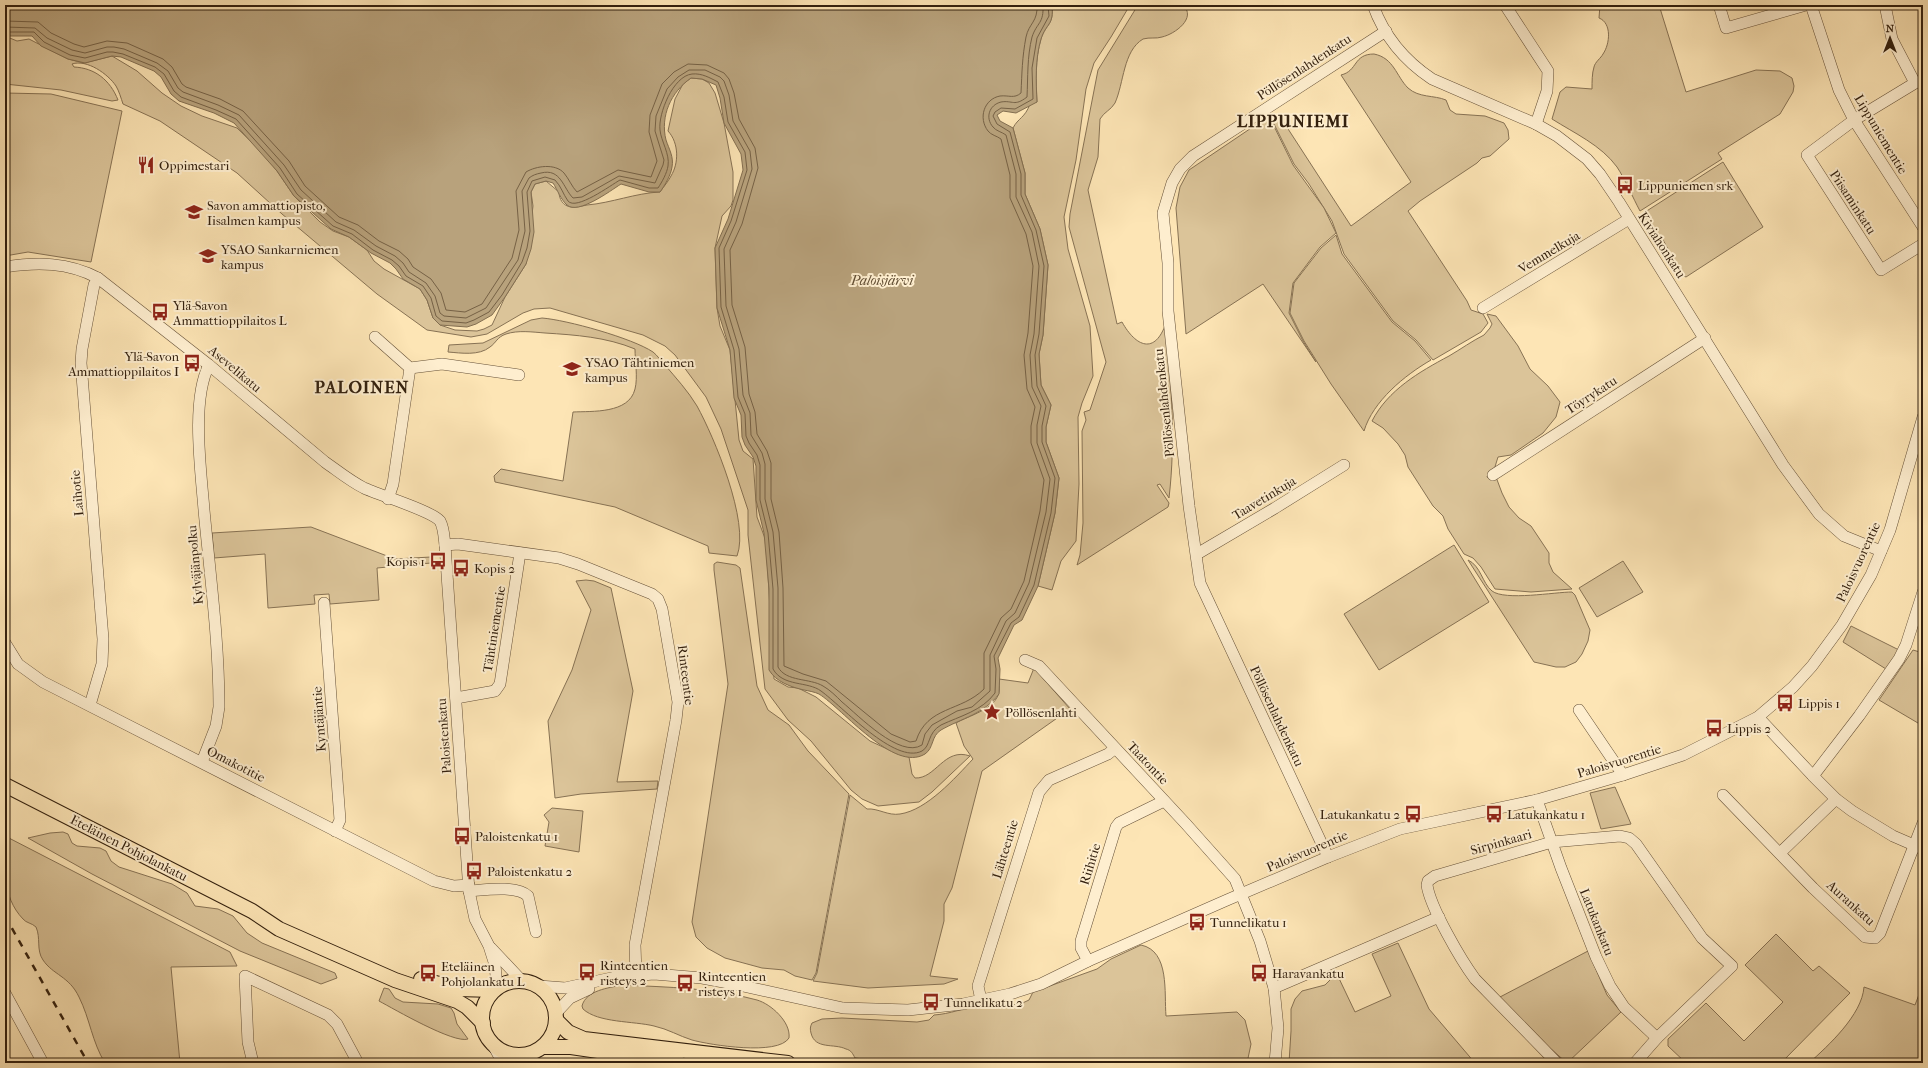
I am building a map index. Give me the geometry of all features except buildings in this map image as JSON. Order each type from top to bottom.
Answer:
[{"type":"main road","name":"Eteläinen Pohjolankatu","points":[[5,785],[252,911],[279,929],[395,980],[457,1001],[471,1010],[483,1023]]},
{"type":"main road","name":"Eteläinen Pohjolankatu","points":[[252,911],[283,920],[380,965],[410,976],[456,989],[496,989]]},
{"type":"main road","points":[[556,1017],[552,1035],[543,1047],[527,1059],[502,1051],[494,1045],[486,1034],[483,1023],[485,1004],[496,989],[512,981],[522,981],[539,986],[550,996],[556,1017],[568,1032],[584,1039],[788,1063]]},
{"type":"main road","points":[[543,1047],[571,1047],[679,1063]]},
{"type":"street","name":"Kiviahonkatu","points":[[1373,5],[1386,31],[1403,56],[1418,70],[1432,79],[1536,124],[1574,148],[1587,159],[1600,174],[1629,219],[1705,338],[1783,465],[1819,514],[1844,536],[1880,551]]},
{"type":"street","points":[[1505,5],[1548,71],[1547,91],[1536,124]]},
{"type":"street","points":[[1719,5],[1726,28],[1806,5]]},
{"type":"street","name":"Lippuniementie","points":[[1811,5],[1839,90],[1854,120],[1923,227]]},
{"type":"street","points":[[1854,120],[1915,83],[1892,39],[1885,5]]},
{"type":"street","name":"Pöllösenlahdenkatu","points":[[1328,857],[1200,583],[1189,506],[1168,311],[1168,263],[1163,213],[1172,183],[1180,169],[1193,156],[1386,31]]},
{"type":"street","name":"Piisaminkatu","points":[[1854,120],[1807,155],[1881,270],[1923,244]]},
{"type":"street","name":"Vemmelkuja","points":[[1483,308],[1629,219]]},
{"type":"street","name":"Asevelikatu","points":[[5,267],[30,263],[49,263],[86,272],[98,278],[209,365],[325,462],[352,482],[430,514],[440,521]]},
{"type":"street","name":"Laihotie","points":[[90,705],[102,664],[103,639],[81,363],[82,349],[94,285],[98,278]]},
{"type":"street","points":[[374,337],[410,368],[442,364],[519,375]]},
{"type":"street","name":"Töyrykatu","points":[[1493,476],[1705,338]]},
{"type":"street","name":"Kylväjänpolku","points":[[202,762],[216,726],[219,707],[200,448],[201,400],[204,379],[209,365]]},
{"type":"street","points":[[388,498],[392,484],[410,368]]},
{"type":"street","name":"Paloisvuorentie","points":[[539,986],[565,988],[636,974],[670,975],[702,978],[843,1008],[908,1010],[963,1004],[1010,994],[1041,984],[1088,961],[1242,894],[1328,857],[1400,829],[1537,800],[1623,775],[1684,755],[1758,717],[1793,686],[1812,666],[1831,640],[1857,600],[1890,530],[1923,417]]},
{"type":"street","name":"Taavetinkuja","points":[[1197,554],[1344,465]]},
{"type":"street","name":"Paloistenkatu","points":[[440,521],[444,534],[445,545],[469,888],[475,919],[489,946],[497,973],[496,989]]},
{"type":"street","name":"Rinteentie","points":[[445,545],[458,544],[559,558],[652,594],[658,599],[662,609],[678,702],[635,945],[636,974]]},
{"type":"street","name":"Tähtiniementie","points":[[456,698],[494,691],[500,684],[520,553]]},
{"type":"street","points":[[1813,776],[1859,716],[1899,658],[1906,645],[1923,592]]},
{"type":"street","name":"Kyntäjäntie","points":[[324,603],[340,820],[335,831]]},
{"type":"street","name":"Omakotitie","points":[[5,643],[18,664],[43,682],[434,881],[445,885],[469,888],[516,890],[524,892],[528,896],[536,932]]},
{"type":"street","name":"Taatontie","points":[[1025,660],[1039,666],[1235,879],[1260,941],[1274,988],[1278,1028],[1275,1063]]},
{"type":"street","points":[[1579,710],[1623,775]]},
{"type":"street","points":[[1758,717],[1813,776],[1836,799],[1852,812],[1893,836],[1919,847]]},
{"type":"street","name":"Lähteentie","points":[[981,1000],[978,986],[1039,792],[1049,780],[1108,754],[1114,748]]},
{"type":"street","name":"Aurankatu","points":[[1722,795],[1847,920],[1865,937],[1870,938],[1875,938],[1880,933],[1919,847],[1923,823]]},
{"type":"street","points":[[1780,853],[1836,799]]},
{"type":"street","name":"Latukankatu","points":[[1537,800],[1596,957],[1610,986],[1624,1007],[1657,1038]]},
{"type":"street","name":"Riihitie","points":[[1088,961],[1081,948],[1081,941],[1116,827],[1119,823],[1164,801]]},
{"type":"street","name":"Sirpinkaari","points":[[1557,1063],[1475,979],[1466,967],[1439,917],[1427,885],[1428,881],[1435,876],[1552,842],[1594,837],[1620,836],[1629,838],[1636,844],[1702,938],[1732,966],[1657,1038],[1635,1063]]},
{"type":"street","points":[[1274,988],[1439,917]]},
{"type":"street","name":"Paloistenkatu","points":[[489,946],[522,981]]},
{"type":"street","points":[[253,1063],[248,1042],[244,976],[328,1015],[337,1024],[358,1063]]},
{"type":"street","name":"Paloisvuorentie","points":[[556,1017],[570,998],[589,989],[597,982]]},
{"type":"street","points":[[5,993],[43,1063]]},
{"type":"street","points":[[494,1045],[503,1063]]},
{"type":"shaded area","points":[[1052,5],[1130,5],[1094,63],[1086,89],[1076,160],[1064,217],[1068,249],[1090,326],[1093,376],[1078,417],[1079,484],[1076,541],[1061,561],[1052,590],[1038,586],[1055,513],[1059,478],[1046,442],[1046,427],[1051,405],[1041,385],[1039,354],[1043,335],[1048,265],[1040,229],[1025,194],[1025,173],[1013,128],[1024,115],[1030,104],[1037,102],[1036,78],[1038,54],[1041,39],[1051,21]]},
{"type":"shaded area","points":[[1138,5],[1183,5],[1187,10],[1186,20],[1183,25],[1173,33],[1160,38],[1143,39],[1136,44],[1131,51],[1115,103],[1100,119],[1098,157],[1088,190],[1117,324],[1122,322],[1127,331],[1133,337],[1139,342],[1145,344],[1156,340],[1162,333],[1166,323],[1171,388],[1172,432],[1169,498],[1160,484],[1157,485],[1169,503],[1168,507],[1077,565],[1080,555],[1083,523],[1082,431],[1086,420],[1084,412],[1090,410],[1106,362],[1069,227],[1070,214],[1098,70]]},
{"type":"shaded area","points":[[1600,5],[1659,5],[1686,92],[1756,70],[1780,71],[1792,78],[1794,86],[1793,92],[1780,114],[1718,153],[1722,159],[1640,211],[1620,172],[1611,159],[1587,140],[1552,119],[1560,92],[1566,87],[1592,89],[1593,69],[1602,56],[1608,40],[1608,29],[1606,24],[1599,18]]},
{"type":"shaded area","points":[[5,36],[17,41],[29,39],[68,59],[84,63],[112,56],[137,71],[162,93],[181,106],[202,116],[237,128],[263,153],[294,196],[320,222],[333,231],[349,237],[367,250],[374,261],[384,269],[420,289],[427,300],[433,318],[440,325],[455,330],[477,331],[492,325],[505,297],[526,264],[533,206],[531,192],[535,184],[546,181],[559,192],[561,200],[564,204],[573,207],[660,192],[674,171],[677,153],[672,136],[668,131],[675,99],[683,84],[691,78],[702,79],[709,83],[715,93],[724,123],[733,172],[733,200],[731,206],[722,216],[715,248],[717,308],[720,326],[730,350],[739,440],[743,451],[753,459],[757,517],[766,541],[774,679],[788,687],[798,688],[816,697],[870,741],[898,754],[909,757],[912,774],[915,778],[929,774],[953,756],[961,754],[970,756],[932,792],[919,802],[878,806],[862,799],[851,790],[811,741],[788,720],[765,689],[748,535],[748,510],[721,429],[706,397],[675,355],[665,346],[643,335],[550,308],[534,309],[523,313],[487,334],[471,337],[427,330],[377,294],[282,214],[237,173],[160,121],[123,104],[116,86],[103,72],[84,64],[72,64],[74,67],[89,70],[101,76],[111,87],[118,100],[112,101],[61,90],[5,84]]},
{"type":"shaded area","points":[[1374,54],[1386,59],[1408,88],[1412,91],[1422,95],[1446,100],[1450,110],[1456,114],[1485,116],[1504,123],[1508,130],[1509,139],[1490,156],[1482,158],[1408,211],[1467,301],[1471,310],[1483,314],[1488,323],[1481,332],[1433,360],[1416,340],[1393,321],[1344,254],[1332,221],[1309,184],[1294,164],[1270,116],[1279,115],[1351,226],[1411,182],[1341,75],[1350,70],[1362,57]]},
{"type":"shaded area","points":[[5,93],[51,94],[122,111],[91,262],[28,252],[5,256]]},
{"type":"shaded area","points":[[1269,116],[1293,165],[1324,208],[1336,233],[1320,247],[1293,283],[1289,313],[1303,341],[1316,362],[1263,284],[1186,334],[1176,208],[1180,187],[1189,170]]},
{"type":"shaded area","points":[[1723,162],[1763,227],[1686,277],[1682,275],[1662,238],[1652,228],[1642,214]]},
{"type":"shaded area","points":[[1336,235],[1342,254],[1392,322],[1415,341],[1431,360],[1411,373],[1382,399],[1368,420],[1364,431],[1331,384],[1304,341],[1290,313],[1294,283],[1321,248]]},
{"type":"shaded area","points":[[1487,314],[1496,316],[1518,346],[1530,369],[1548,386],[1560,402],[1556,417],[1543,433],[1511,455],[1498,457],[1494,470],[1488,474],[1487,477],[1491,479],[1496,477],[1509,507],[1519,518],[1531,526],[1549,553],[1549,563],[1553,572],[1572,589],[1531,592],[1495,589],[1481,567],[1473,558],[1464,554],[1448,529],[1443,516],[1433,506],[1408,467],[1405,455],[1398,444],[1383,428],[1372,421],[1387,400],[1405,383],[1484,335],[1492,324]]},
{"type":"shaded area","points":[[542,318],[553,319],[599,330],[643,347],[653,352],[682,385],[697,406],[721,458],[735,502],[739,523],[740,541],[737,556],[709,553],[708,546],[615,507],[495,482],[494,476],[501,469],[563,481],[573,412],[609,410],[618,407],[631,397],[635,389],[635,349],[602,339],[568,335],[515,332],[503,335],[494,344],[481,352],[448,352],[449,345],[483,343],[531,320]]},
{"type":"shaded area","points":[[311,527],[395,559],[431,557],[431,563],[377,568],[379,600],[330,604],[329,594],[314,595],[315,604],[268,608],[265,554],[214,558],[212,533]]},
{"type":"shaded area","points":[[1454,545],[1489,602],[1379,670],[1344,614]]},
{"type":"shaded area","points":[[1468,560],[1479,570],[1489,588],[1498,594],[1519,596],[1572,592],[1575,595],[1590,630],[1588,641],[1582,654],[1576,662],[1565,667],[1556,667],[1534,662]]},
{"type":"shaded area","points":[[1623,561],[1643,592],[1597,617],[1579,588]]},
{"type":"shaded area","points":[[717,562],[736,565],[740,568],[757,686],[768,710],[789,725],[808,751],[849,794],[816,973],[812,980],[795,976],[784,970],[762,968],[725,958],[707,948],[696,937],[692,922],[728,684],[714,570],[714,564]]},
{"type":"shaded area","points":[[576,581],[594,581],[611,588],[633,691],[617,782],[658,781],[657,789],[581,794],[555,798],[548,721],[572,670],[591,610]]},
{"type":"shaded area","points":[[1851,626],[1899,650],[1886,669],[1843,642]]},
{"type":"shaded area","points":[[1913,650],[1923,653],[1923,726],[1879,700]]},
{"type":"shaded area","points":[[1034,668],[1070,709],[982,771],[952,888],[944,904],[944,921],[930,976],[958,979],[944,984],[868,988],[813,981],[817,973],[850,795],[867,809],[896,814],[910,811],[930,800],[949,784],[973,759],[964,746],[956,723],[981,711],[993,703],[999,692],[999,679],[1028,683]]},
{"type":"shaded area","points":[[1615,787],[1631,824],[1601,829],[1590,793]]},
{"type":"shaded area","points":[[552,808],[583,811],[579,852],[545,846],[549,822],[544,815]]},
{"type":"shaded area","points":[[63,832],[68,834],[72,843],[77,846],[100,848],[106,851],[111,861],[119,867],[172,884],[187,893],[195,906],[218,909],[233,916],[247,933],[262,943],[335,973],[337,978],[321,984],[240,951],[92,874],[28,838],[50,833]]},
{"type":"shaded area","points":[[5,836],[230,952],[237,966],[171,967],[180,1063],[105,1063],[97,1047],[83,1005],[75,990],[71,984],[51,969],[43,960],[40,952],[36,927],[23,919],[11,900],[6,880]]},
{"type":"shaded area","points":[[1776,934],[1813,971],[1819,966],[1850,993],[1781,1063],[1686,1063],[1668,1046],[1668,1039],[1706,1003],[1744,1041],[1783,1002],[1745,965]]},
{"type":"shaded area","points":[[1398,943],[1429,1009],[1475,1063],[1289,1063],[1291,1009],[1295,999],[1302,991],[1325,985],[1330,980],[1335,970],[1355,1012],[1391,996],[1372,954]]},
{"type":"shaded area","points":[[1141,945],[1150,949],[1157,955],[1161,964],[1164,974],[1166,1016],[1237,1012],[1245,1020],[1251,1044],[1247,1063],[896,1063],[855,1058],[852,1052],[841,1047],[816,1042],[811,1033],[810,1028],[812,1023],[822,1019],[842,1018],[917,1022],[929,1020],[934,1015],[980,1005],[1011,1005],[1023,1003],[1029,1000],[1033,992],[1097,969],[1111,959]]},
{"type":"shaded area","points":[[1588,951],[1607,995],[1621,1012],[1567,1063],[1535,1035],[1500,997]]},
{"type":"shaded area","points":[[1923,984],[1923,1063],[1809,1063],[1834,1039],[1851,1019],[1862,998],[1864,987],[1915,1005]]},
{"type":"shaded area","points":[[622,985],[673,987],[724,993],[757,1000],[768,1005],[779,1014],[787,1026],[789,1038],[772,1047],[743,1048],[713,1044],[692,1040],[646,1024],[617,1021],[598,1017],[583,1009],[582,1006],[588,996],[605,989]]},
{"type":"shaded area","points":[[384,988],[389,989],[395,998],[403,1002],[438,1004],[451,1008],[457,1024],[468,1039],[461,1039],[438,1031],[379,1001]]},
{"type":"water","name":"Paloisjärvi","points":[[5,5],[1052,5],[1051,21],[1041,39],[1038,54],[1036,78],[1037,102],[1016,113],[1003,111],[997,115],[1000,121],[1013,128],[1025,173],[1025,194],[1040,229],[1048,265],[1043,335],[1039,354],[1041,385],[1051,405],[1046,427],[1046,442],[1059,478],[1055,513],[1038,586],[1022,620],[1014,625],[998,658],[1000,669],[999,694],[993,701],[980,711],[941,730],[936,735],[930,749],[925,754],[913,757],[899,755],[884,747],[869,737],[819,694],[784,683],[776,678],[769,670],[769,589],[764,533],[756,500],[756,466],[753,457],[745,445],[742,437],[741,415],[734,398],[730,350],[717,308],[715,248],[728,219],[743,170],[741,154],[724,123],[720,98],[716,85],[702,79],[691,78],[673,97],[666,114],[665,122],[666,140],[672,156],[672,167],[669,177],[660,192],[649,192],[621,184],[586,205],[572,207],[565,203],[553,183],[546,181],[535,184],[531,192],[534,232],[531,249],[526,264],[505,297],[492,315],[476,324],[467,327],[440,325],[433,318],[427,300],[420,289],[403,279],[390,263],[371,253],[349,237],[331,229],[294,196],[277,171],[234,123],[214,113],[179,101],[171,94],[161,77],[154,71],[121,57],[112,56],[85,63],[68,59],[41,46],[32,36],[5,36]]},
{"type":"railway","points":[[5,916],[88,1063]]},
{"type":"place","name":"Oppimestari","points":[[146,165]]},
{"type":"place","name":"Lippuniemen srk","points":[[1625,185]]},
{"type":"place","name":"Savon ammattiopisto, Iisalmen kampus","points":[[194,212]]},
{"type":"place","name":"YSAO Sankarniemen kampus","points":[[208,256]]},
{"type":"place","name":"Ylä-Savon Ammattioppilaitos L","points":[[160,312]]},
{"type":"place","name":"Ylä-Savon Ammattioppilaitos I","points":[[192,363]]},
{"type":"place","name":"YSAO Tähtiniemen kampus","points":[[572,369]]},
{"type":"place","name":"Kopis 1","points":[[438,561]]},
{"type":"place","name":"Kopis 2","points":[[461,568]]},
{"type":"place","name":"Lippis 1","points":[[1785,703]]},
{"type":"place","name":"Pöllösenlahti","points":[[992,712]]},
{"type":"place","name":"Lippis 2","points":[[1714,728]]},
{"type":"place","name":"Latukankatu 2","points":[[1413,814]]},
{"type":"place","name":"Latukankatu 1","points":[[1494,814]]},
{"type":"place","name":"Paloistenkatu 1","points":[[462,836]]},
{"type":"place","name":"Paloistenkatu 2","points":[[474,871]]},
{"type":"place","name":"Tunnelikatu 1","points":[[1197,922]]},
{"type":"place","name":"Rinteentien risteys 2","points":[[587,972]]},
{"type":"place","name":"Eteläinen Pohjolankatu L","points":[[428,973]]},
{"type":"place","name":"Haravankatu","points":[[1259,973]]},
{"type":"place","name":"Rinteentien risteys 1","points":[[685,983]]},
{"type":"place","name":"Tunnelikatu 2","points":[[931,1002]]},
{"type":"district","name":"LIPPUNIEMI","points":[[1293,121]]},
{"type":"district","name":"PALOINEN","points":[[362,387]]}]
